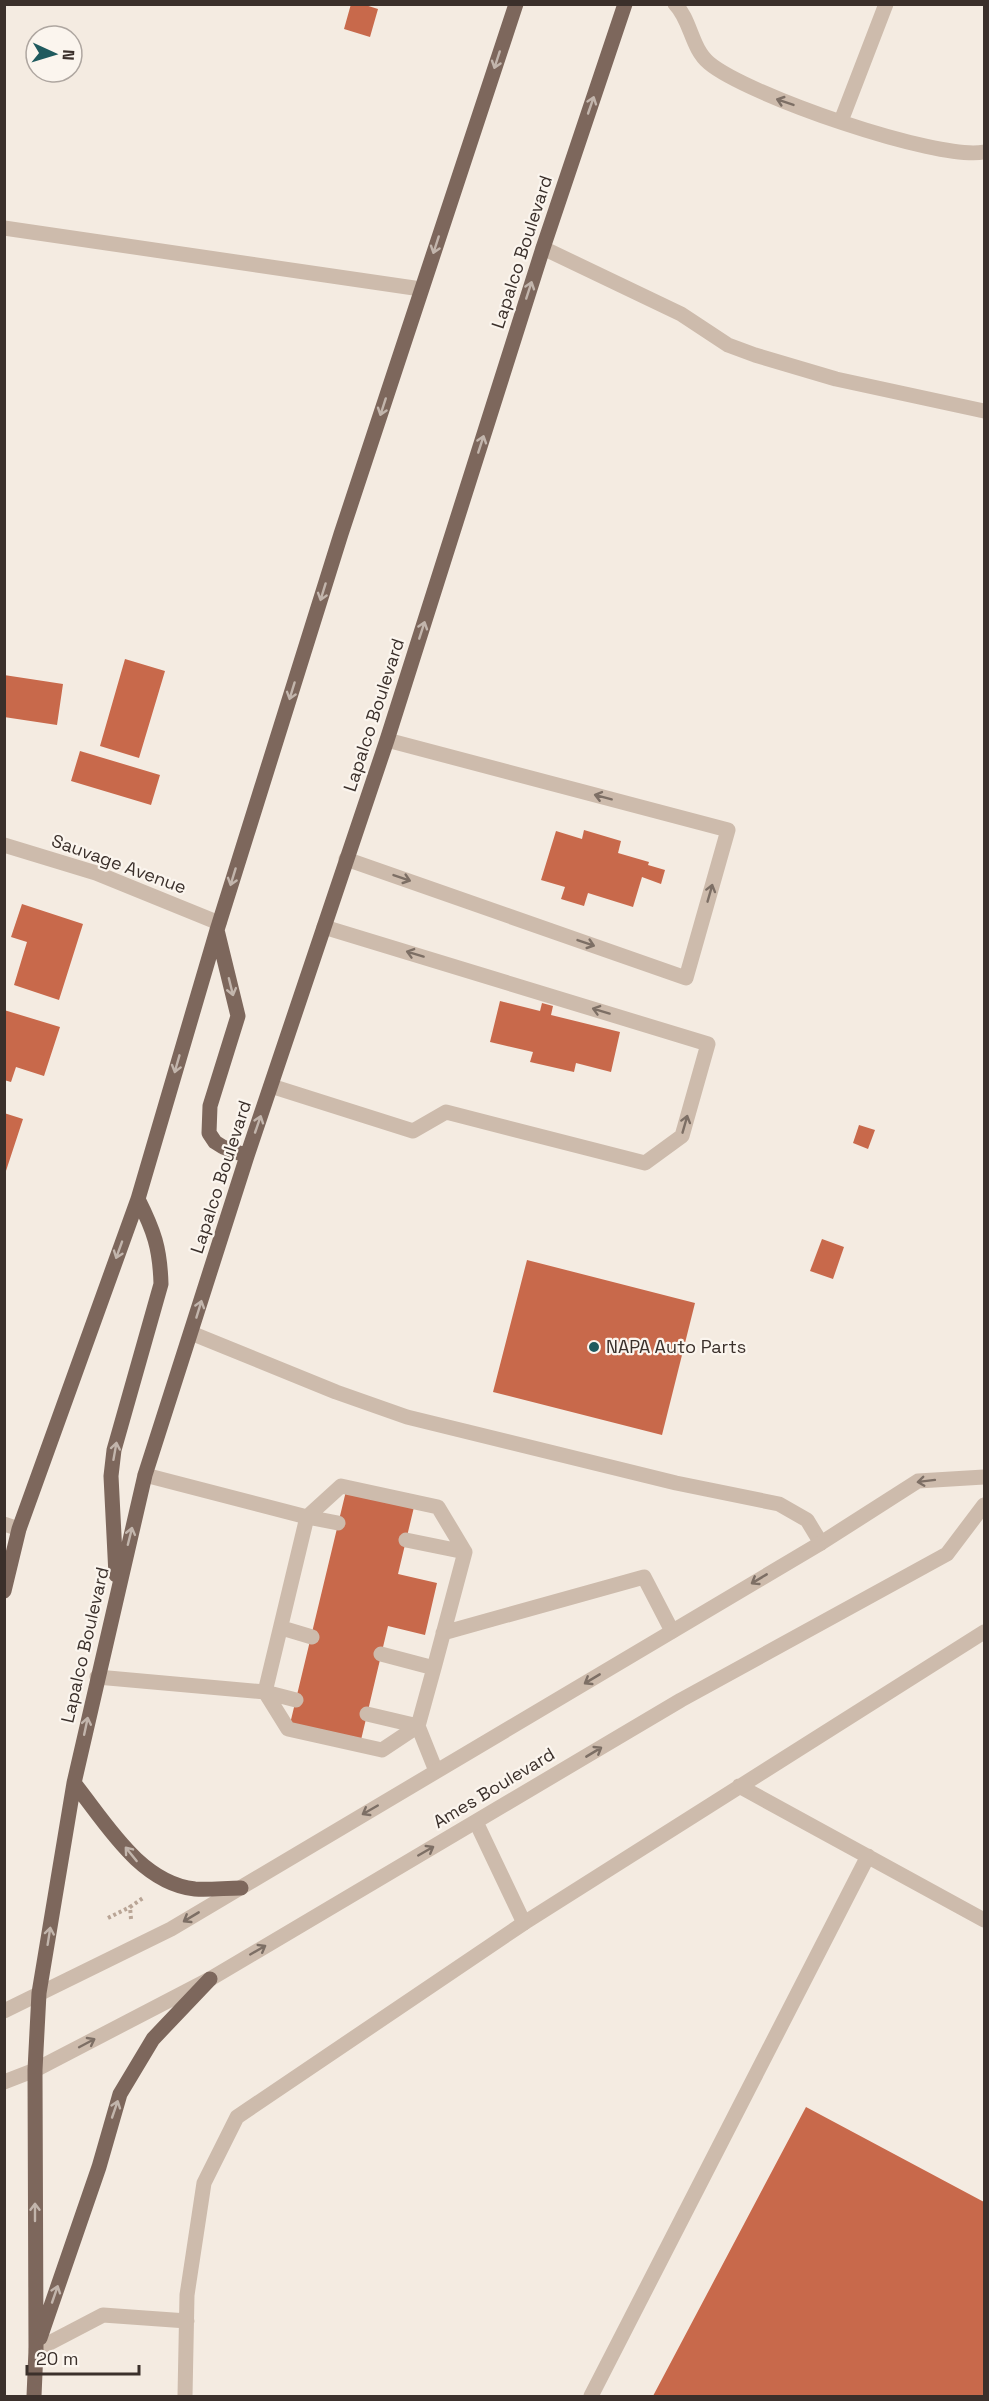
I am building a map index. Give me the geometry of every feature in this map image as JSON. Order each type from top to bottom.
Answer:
[{"type":"main road","points":[[4,1591],[12,1527],[138,1199],[218,926],[309,636],[516,4]]},
{"type":"main road","name":"Lapalco Boulevard","points":[[34,2397],[36,2349],[35,2070],[39,1994],[74,1783],[145,1475],[247,1156],[387,740],[543,248],[625,4]]},
{"type":"main road","points":[[218,926],[238,1016],[210,1107],[209,1133],[215,1142],[223,1147],[247,1156]]},
{"type":"main road","points":[[116,1593],[111,1476],[114,1449],[161,1284],[160,1259],[153,1229],[138,1199]]},
{"type":"main road","points":[[74,1783],[135,1860],[151,1873],[173,1883],[195,1889],[241,1888]]},
{"type":"main road","points":[[36,2349],[99,2167],[120,2094],[153,2039],[210,1978]]},
{"type":"street","points":[[675,4],[682,11],[692,38],[706,62],[765,95],[841,121],[936,149],[984,152]]},
{"type":"street","points":[[841,121],[886,4]]},
{"type":"street","points":[[4,228],[421,289]]},
{"type":"street","points":[[543,248],[681,314],[728,345],[755,355],[836,379],[984,411]]},
{"type":"street","points":[[346,859],[687,978],[728,830],[387,740]]},
{"type":"street","name":"Sauvage Avenue","points":[[4,845],[96,873],[218,926]]},
{"type":"street","points":[[271,1086],[413,1131],[446,1112],[645,1163],[682,1136],[708,1044],[324,927]]},
{"type":"street","points":[[191,1333],[336,1392],[407,1417],[676,1483],[779,1504],[807,1520],[821,1543]]},
{"type":"street","points":[[145,1475],[338,1523]]},
{"type":"street","points":[[4,2011],[171,1929],[821,1543],[918,1480],[984,1477]]},
{"type":"street","points":[[418,1726],[382,1750],[288,1729],[266,1692],[307,1517],[341,1486],[438,1507],[465,1552],[418,1726],[436,1771]]},
{"type":"street","name":"Ames Boulevard","points":[[4,2082],[35,2070],[210,1978],[681,1700],[948,1554],[984,1505]]},
{"type":"street","points":[[406,1540],[465,1552]]},
{"type":"street","points":[[443,1633],[644,1577],[672,1631]]},
{"type":"street","points":[[282,1628],[312,1636]]},
{"type":"street","points":[[185,2397],[188,2295],[204,2182],[237,2117],[524,1923],[984,1632]]},
{"type":"street","points":[[381,1654],[434,1668]]},
{"type":"street","points":[[97,1677],[266,1692],[296,1700]]},
{"type":"street","points":[[367,1714],[418,1726]]},
{"type":"street","points":[[739,1786],[984,1920]]},
{"type":"street","points":[[476,1822],[524,1923]]},
{"type":"street","points":[[591,2397],[868,1856]]},
{"type":"street","points":[[36,2349],[103,2315],[187,2321]]},
{"type":"path","points":[[108,1918],[146,1896]]},
{"type":"path","points":[[130,1907],[132,1922]]},
{"type":"building","points":[[351,4],[362,4],[378,9],[370,37],[344,29]]},
{"type":"building","points":[[125,659],[165,671],[139,758],[100,746]]},
{"type":"building","points":[[4,675],[63,684],[57,725],[4,717]]},
{"type":"building","points":[[80,751],[160,775],[151,805],[71,781]]},
{"type":"building","points":[[584,830],[621,841],[618,853],[649,862],[648,865],[665,870],[661,884],[642,877],[633,907],[588,893],[584,906],[561,899],[565,887],[541,880],[556,831],[582,839]]},
{"type":"building","points":[[22,904],[83,924],[59,1000],[14,985],[27,942],[11,937]]},
{"type":"building","points":[[500,1001],[540,1011],[542,1003],[553,1006],[551,1015],[620,1032],[611,1072],[576,1063],[574,1072],[530,1062],[533,1052],[490,1042]]},
{"type":"building","points":[[4,1010],[60,1027],[44,1076],[16,1067],[11,1082],[4,1080]]},
{"type":"building","points":[[4,1113],[23,1119],[5,1174],[4,1174]]},
{"type":"building","points":[[859,1125],[875,1130],[868,1149],[853,1143]]},
{"type":"building","points":[[822,1239],[844,1247],[833,1279],[810,1271]]},
{"type":"building","name":"NAPA Auto Parts","points":[[527,1260],[695,1303],[662,1435],[493,1392]]},
{"type":"building","points":[[346,1491],[414,1507],[398,1574],[437,1583],[425,1635],[388,1626],[361,1740],[290,1724]]},
{"type":"building","points":[[806,2107],[984,2202],[984,2396],[653,2396]]},
{"type":"place","name":"NAPA Auto Parts","points":[[594,1347]]}]
